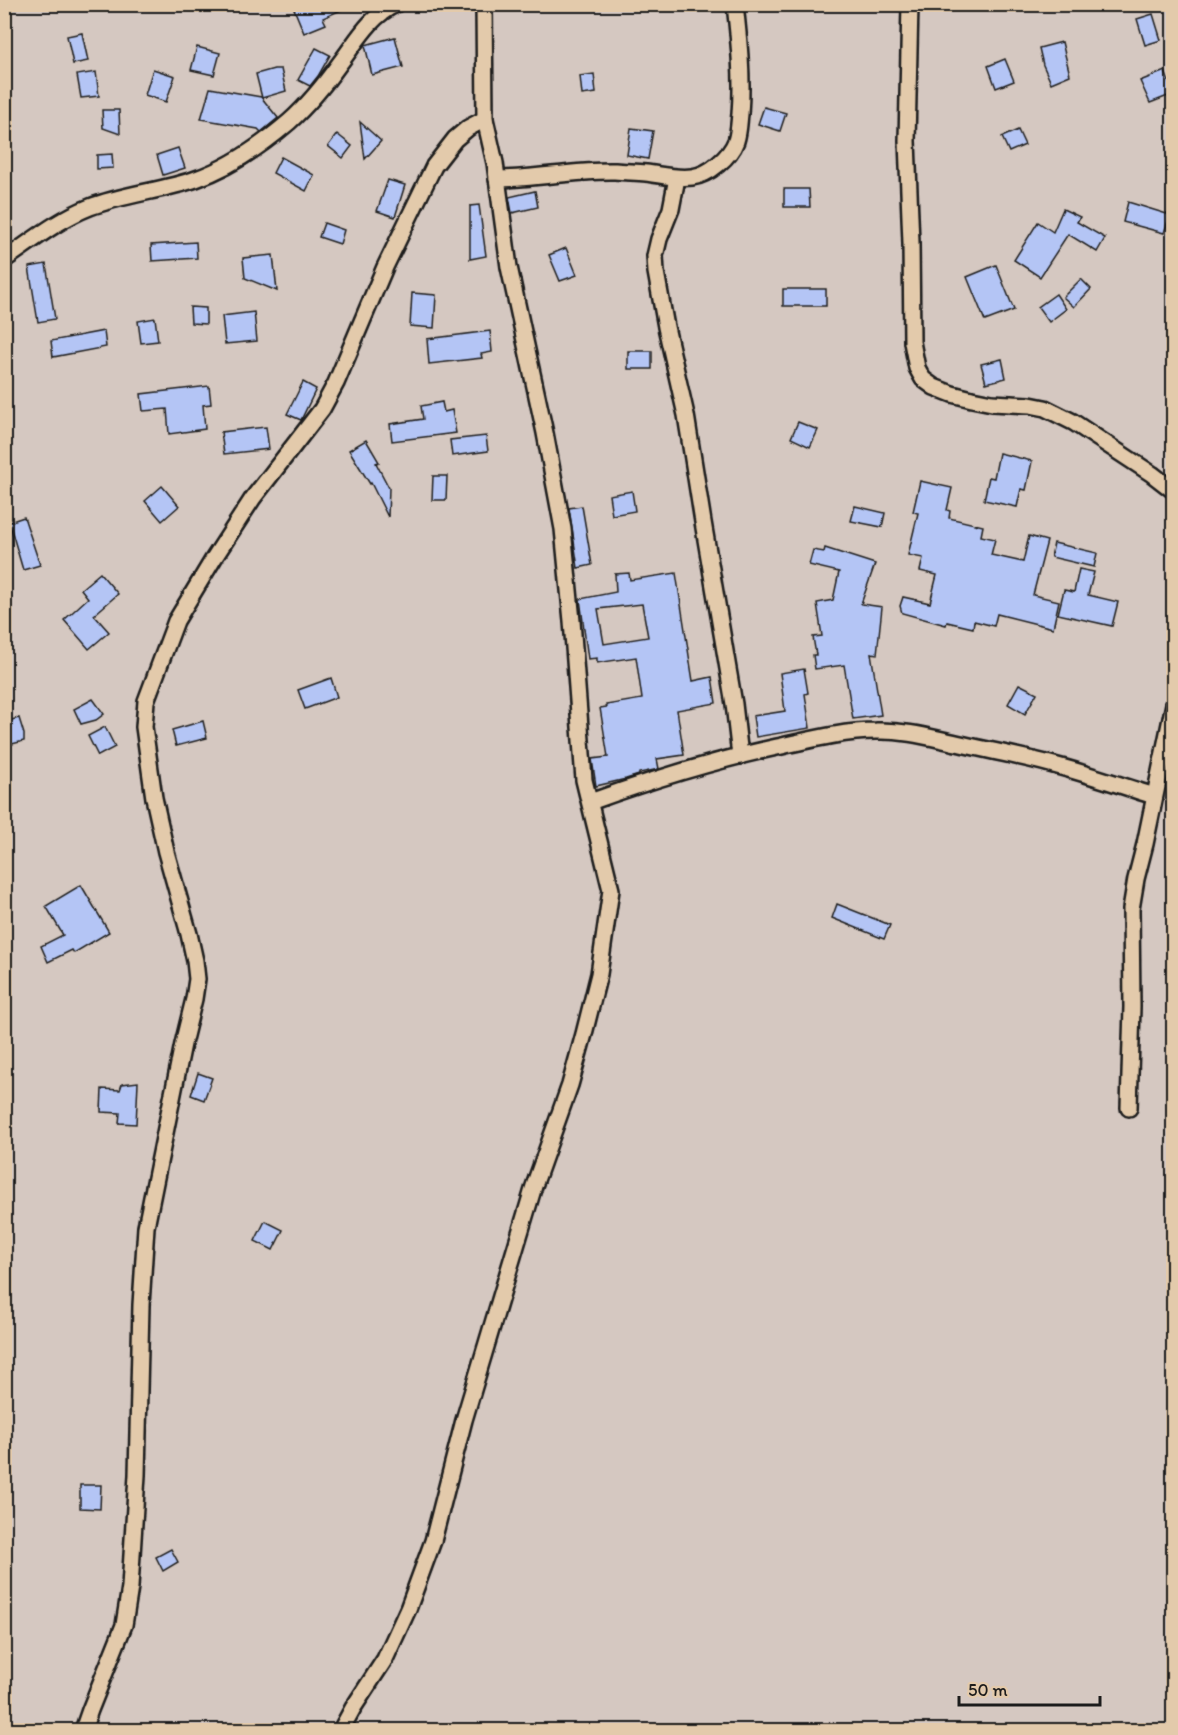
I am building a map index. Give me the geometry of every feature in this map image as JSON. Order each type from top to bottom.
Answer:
[{"type":"street","points":[[4,260],[54,226],[89,208],[194,180],[237,162],[290,121],[325,83],[376,16],[396,4]]},
{"type":"street","points":[[341,1731],[385,1659],[408,1609],[433,1541],[467,1409],[534,1186],[570,1085],[584,1034],[599,974],[611,890],[584,780],[573,621],[563,529],[509,267],[495,163],[485,119],[484,4]]},
{"type":"street","points":[[497,179],[520,179],[595,171],[647,173],[677,178],[693,177],[707,171],[729,153],[736,141],[739,127],[741,75],[735,4]]},
{"type":"street","points":[[910,4],[907,141],[912,342],[917,368],[922,379],[934,387],[972,399],[1045,408],[1073,422],[1173,491]]},
{"type":"street","points":[[83,1731],[124,1625],[130,1587],[137,1475],[140,1336],[146,1227],[197,979],[189,934],[166,852],[154,798],[144,727],[146,701],[176,621],[253,498],[322,409],[336,383],[385,267],[434,166],[455,139],[468,128],[485,119]]},
{"type":"street","points":[[677,178],[671,209],[655,256],[656,272],[686,414],[702,522],[734,704],[740,756]]},
{"type":"street","points":[[1129,1108],[1132,1007],[1131,909],[1165,753],[1173,704]]},
{"type":"street","points":[[590,802],[661,777],[811,739],[855,732],[897,731],[927,735],[1051,764],[1154,796]]},
{"type":"building","points":[[292,4],[354,4],[323,18],[326,24],[304,33]]},
{"type":"building","points":[[1153,14],[1161,40],[1145,45],[1137,19]]},
{"type":"building","points":[[82,33],[88,61],[73,64],[67,36]]},
{"type":"building","points":[[395,37],[403,67],[372,75],[365,45]]},
{"type":"building","points":[[1062,42],[1070,75],[1051,83],[1039,48]]},
{"type":"building","points":[[197,47],[220,53],[214,75],[191,70]]},
{"type":"building","points":[[316,48],[330,55],[310,86],[298,80]]},
{"type":"building","points":[[1005,59],[1014,81],[996,88],[988,66]]},
{"type":"building","points":[[153,69],[175,76],[166,102],[145,95]]},
{"type":"building","points":[[281,69],[286,91],[262,98],[256,74]]},
{"type":"building","points":[[1165,71],[1173,94],[1150,103],[1140,81]]},
{"type":"building","points":[[96,72],[99,96],[81,98],[77,75]]},
{"type":"building","points":[[594,74],[596,93],[582,95],[580,76]]},
{"type":"building","points":[[210,88],[261,97],[278,118],[261,132],[258,129],[201,119]]},
{"type":"building","points":[[764,107],[786,113],[780,131],[758,124]]},
{"type":"building","points":[[102,110],[119,110],[120,134],[103,128]]},
{"type":"building","points":[[360,122],[381,141],[365,159]]},
{"type":"building","points":[[631,128],[653,131],[648,159],[627,155]]},
{"type":"building","points":[[1018,130],[1025,145],[1009,152],[1002,137]]},
{"type":"building","points":[[337,134],[352,146],[343,158],[328,146]]},
{"type":"building","points":[[178,148],[185,168],[163,175],[157,155]]},
{"type":"building","points":[[112,154],[113,168],[97,169],[97,155]]},
{"type":"building","points":[[281,157],[314,175],[306,191],[273,173]]},
{"type":"building","points":[[388,180],[405,185],[395,217],[377,211]]},
{"type":"building","points":[[784,189],[809,189],[810,207],[784,207]]},
{"type":"building","points":[[535,191],[538,207],[512,213],[509,197]]},
{"type":"building","points":[[1128,202],[1170,215],[1164,233],[1123,222]]},
{"type":"building","points":[[479,205],[486,256],[470,259],[470,206]]},
{"type":"building","points":[[1063,209],[1080,217],[1077,222],[1105,238],[1097,252],[1068,234],[1040,277],[1014,260],[1038,222],[1053,232]]},
{"type":"building","points":[[324,223],[344,230],[340,244],[319,237]]},
{"type":"building","points":[[196,242],[197,258],[152,261],[151,245]]},
{"type":"building","points":[[566,248],[577,275],[560,281],[549,255]]},
{"type":"building","points":[[273,255],[277,291],[245,278],[243,258]]},
{"type":"building","points":[[46,264],[55,319],[38,322],[29,267]]},
{"type":"building","points":[[996,265],[1014,310],[985,321],[967,277]]},
{"type":"building","points":[[1081,279],[1091,289],[1074,307],[1063,297]]},
{"type":"building","points":[[783,289],[826,289],[826,306],[783,306]]},
{"type":"building","points":[[412,293],[436,295],[434,328],[410,326]]},
{"type":"building","points":[[1056,294],[1066,309],[1049,322],[1038,307]]},
{"type":"building","points":[[190,307],[206,308],[206,324],[191,323]]},
{"type":"building","points":[[254,312],[257,341],[225,344],[222,316]]},
{"type":"building","points":[[155,318],[158,341],[141,343],[138,321]]},
{"type":"building","points":[[104,331],[106,347],[53,357],[51,341]]},
{"type":"building","points":[[490,331],[492,352],[481,354],[482,358],[429,364],[427,339]]},
{"type":"building","points":[[628,351],[652,351],[652,369],[628,369]]},
{"type":"building","points":[[1002,359],[1006,378],[986,383],[981,364]]},
{"type":"building","points":[[303,382],[316,389],[301,420],[287,414]]},
{"type":"building","points":[[209,386],[211,404],[203,405],[205,429],[169,434],[167,409],[143,411],[141,394]]},
{"type":"building","points":[[442,402],[444,412],[452,410],[456,433],[392,441],[390,424],[423,419],[421,406]]},
{"type":"building","points":[[798,422],[818,430],[810,447],[791,438]]},
{"type":"building","points":[[266,427],[269,449],[224,454],[221,432]]},
{"type":"building","points":[[486,436],[488,451],[452,456],[450,440]]},
{"type":"building","points":[[366,440],[379,462],[376,463],[389,488],[388,517],[371,483],[349,450]]},
{"type":"building","points":[[999,453],[1032,461],[1026,490],[1021,489],[1017,507],[984,500],[989,477],[994,478]]},
{"type":"building","points":[[433,476],[447,476],[446,500],[432,500]]},
{"type":"building","points":[[920,481],[952,488],[947,510],[950,511],[949,518],[983,526],[981,536],[995,539],[991,555],[1023,562],[1029,536],[1047,541],[1033,595],[1059,601],[1053,628],[997,614],[994,626],[974,621],[973,628],[947,622],[946,625],[902,613],[900,606],[903,597],[930,603],[937,575],[920,571],[923,558],[908,555],[918,513],[913,512]]},
{"type":"building","points":[[162,486],[179,506],[162,521],[145,501]]},
{"type":"building","points":[[632,491],[635,511],[612,515],[609,495]]},
{"type":"building","points":[[582,506],[592,565],[578,568],[569,508]]},
{"type":"building","points":[[855,506],[885,513],[882,527],[851,521]]},
{"type":"building","points":[[24,517],[40,565],[23,570],[9,522]]},
{"type":"building","points":[[1054,543],[1097,553],[1094,567],[1051,557]]},
{"type":"building","points":[[825,548],[875,564],[861,604],[882,607],[877,654],[871,653],[881,715],[853,719],[844,665],[815,669],[813,655],[816,655],[813,637],[822,636],[817,603],[833,600],[839,572],[809,565],[813,550],[824,552]]},
{"type":"building","points":[[1079,569],[1094,572],[1088,595],[1118,602],[1112,626],[1058,614],[1064,590],[1074,592]]},
{"type":"building","points":[[100,573],[118,594],[94,615],[109,632],[89,649],[64,620],[88,598],[81,589]]},
{"type":"building","points":[[629,573],[630,580],[676,573],[693,681],[712,677],[716,703],[677,710],[684,755],[657,759],[659,769],[596,786],[592,759],[608,757],[600,708],[642,699],[636,657],[597,663],[597,658],[588,659],[580,599],[616,592],[615,574]],"holes":[[[642,604],[648,637],[604,644],[598,609]]]},
{"type":"building","points":[[804,669],[810,728],[756,737],[753,716],[785,711],[780,673]]},
{"type":"building","points":[[331,678],[337,697],[305,709],[298,690]]},
{"type":"building","points":[[1019,684],[1037,693],[1025,714],[1008,704]]},
{"type":"building","points":[[93,699],[104,714],[96,720],[81,724],[74,709]]},
{"type":"building","points":[[19,718],[24,741],[4,746],[4,722]]},
{"type":"building","points":[[203,721],[207,738],[176,746],[172,730]]},
{"type":"building","points":[[105,727],[115,747],[98,756],[88,736]]},
{"type":"building","points":[[81,885],[109,932],[74,953],[72,950],[48,962],[41,946],[63,935],[46,906]]},
{"type":"building","points":[[837,904],[890,925],[884,939],[832,918]]},
{"type":"building","points":[[198,1073],[212,1078],[204,1100],[191,1095]]},
{"type":"building","points":[[138,1082],[136,1124],[119,1123],[120,1113],[101,1112],[102,1089],[120,1090],[122,1084]]},
{"type":"building","points":[[265,1221],[283,1230],[273,1250],[255,1241]]},
{"type":"building","points":[[80,1485],[101,1485],[100,1509],[80,1508]]},
{"type":"building","points":[[171,1549],[178,1562],[163,1571],[156,1557]]}]
